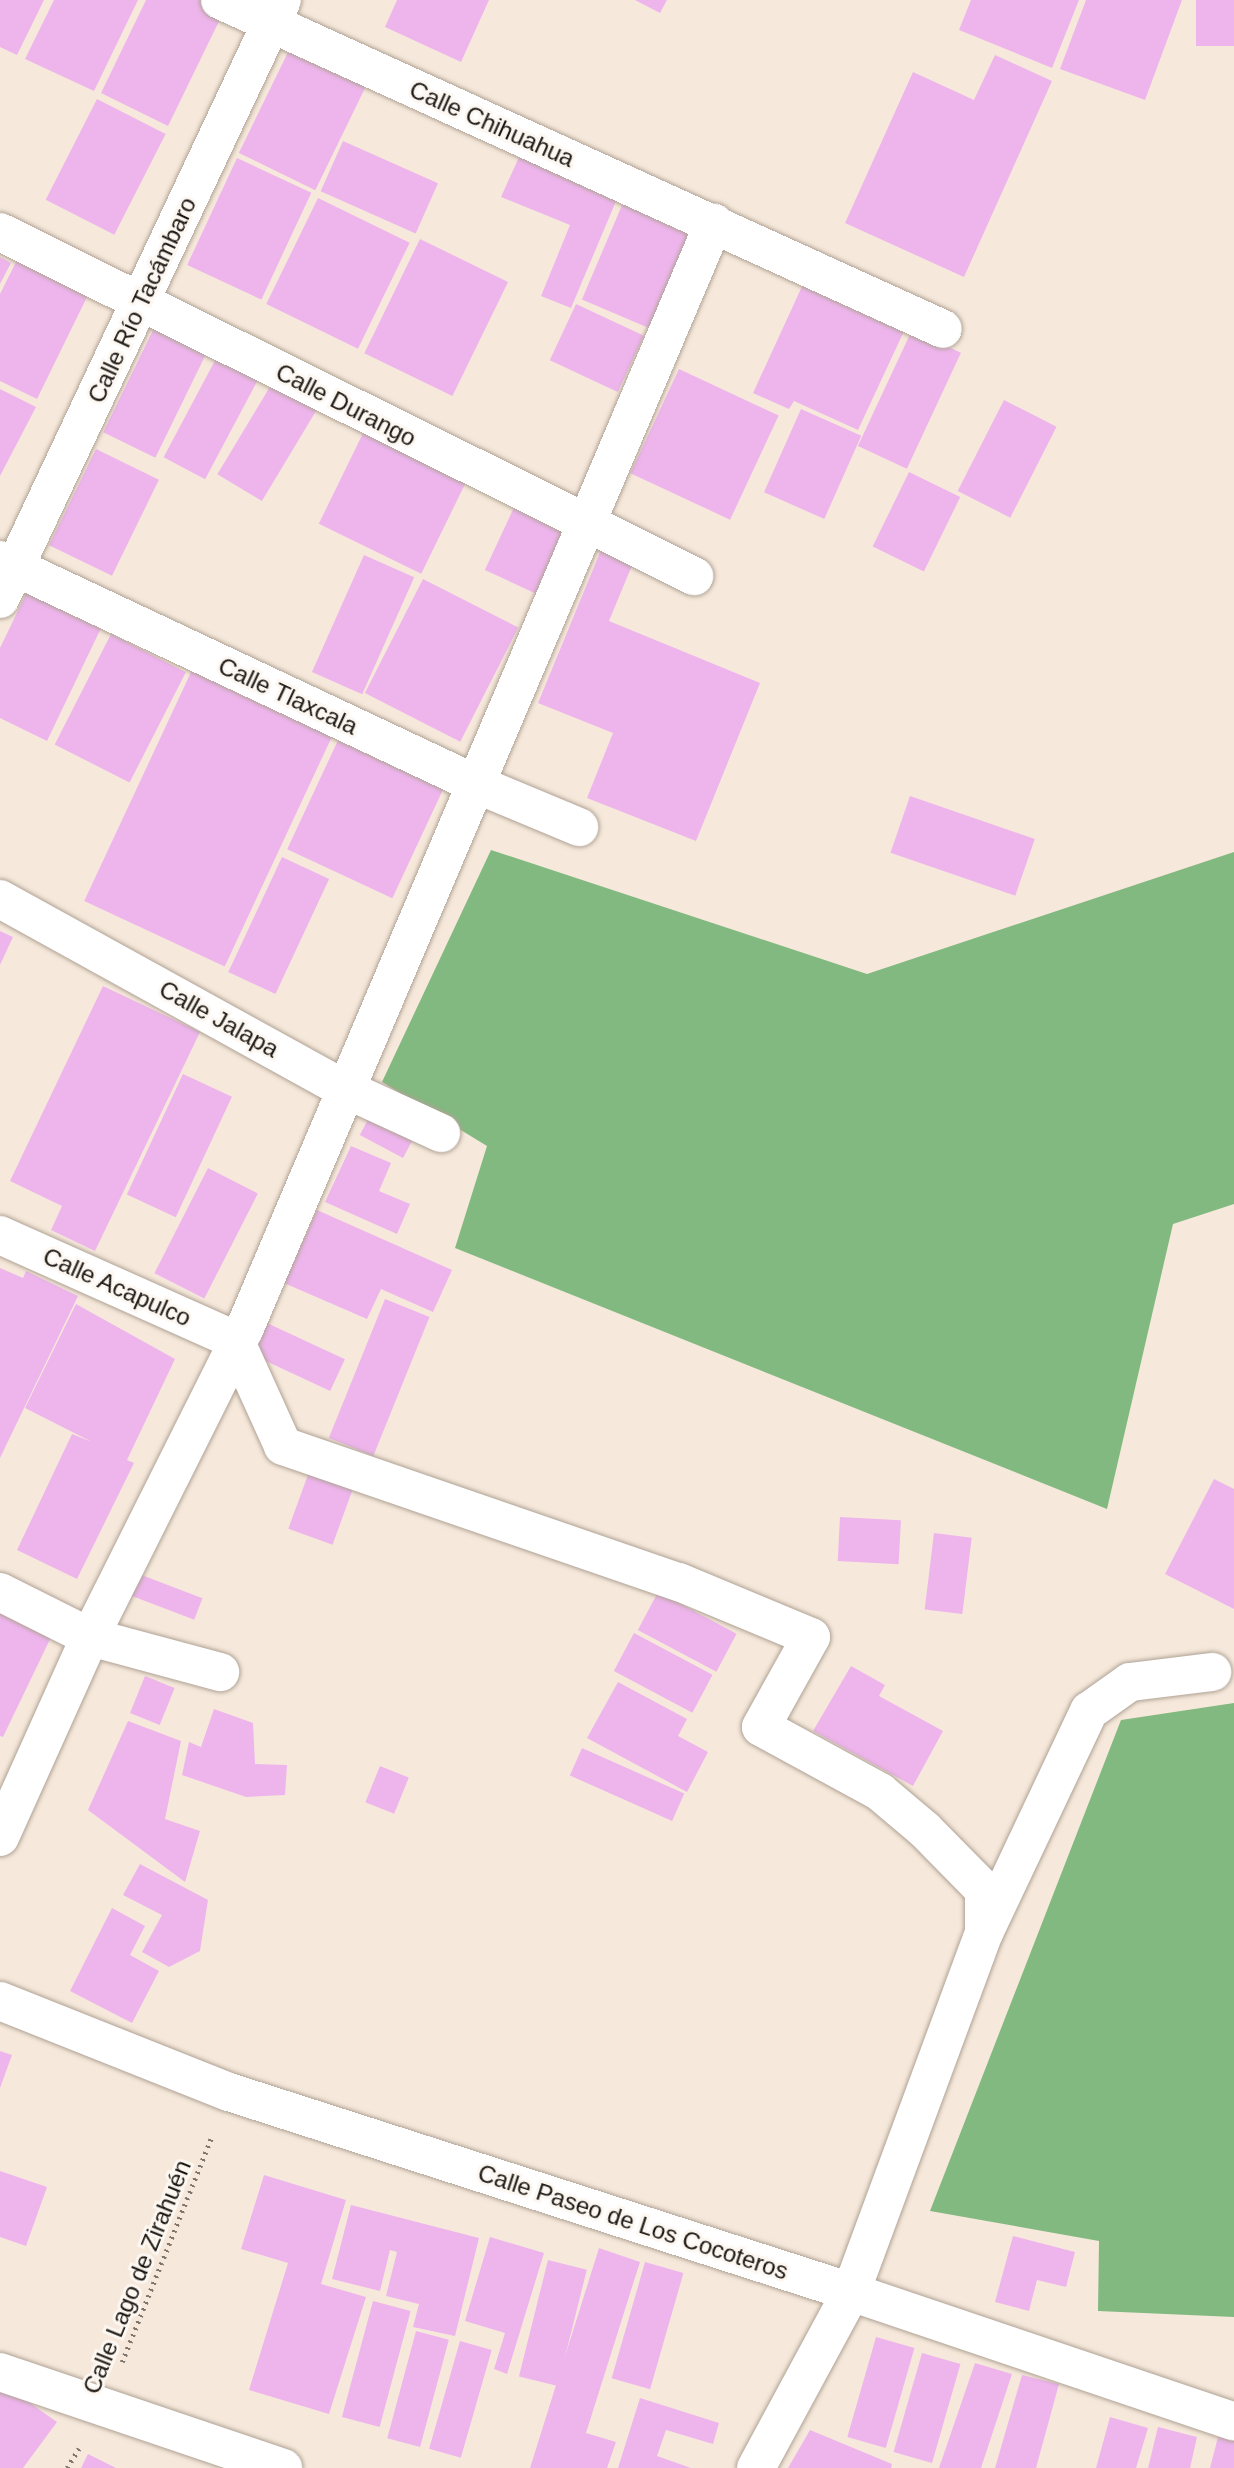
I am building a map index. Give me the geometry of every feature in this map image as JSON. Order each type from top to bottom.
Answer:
[{"type":"street","name":"Calle Chihuahua","points":[[220,0],[276,13],[713,223],[943,328]]},
{"type":"street","name":"Calle Río Tacámbaro","points":[[6,576],[141,303],[276,13]]},
{"type":"street","points":[[0,1837],[90,1637],[235,1339],[244,1330],[343,1088],[588,526],[713,223]]},
{"type":"street","name":"Calle Durango","points":[[0,232],[588,526],[694,576]]},
{"type":"street","name":"Calle Tlaxcala","points":[[6,576],[579,827]]},
{"type":"street","name":"Calle Jalapa","points":[[0,899],[343,1088],[441,1133]]},
{"type":"street","name":"Calle Acapulco","points":[[0,1236],[235,1339]]},
{"type":"street","points":[[235,1339],[283,1446],[679,1583],[811,1637],[761,1727],[880,1792],[925,1830],[984,1889],[984,1933]]},
{"type":"street","points":[[0,1591],[90,1637],[220,1672]]},
{"type":"street","points":[[756,2468],[852,2292],[984,1933],[1089,1711],[1130,1682],[1212,1672]]},
{"type":"street","name":"Calle Paseo de Los Cocoteros","points":[[0,2000],[34,2017],[229,2092],[852,2292],[1234,2422]]},
{"type":"street","points":[[0,2372],[283,2468]]},
{"type":"path","name":"Calle Lago de Zirahuén","points":[[66,2468],[105,2407],[229,2092]]},
{"type":"green space","points":[[491,850],[867,974],[1234,852],[1234,1204],[1173,1224],[1107,1509],[455,1248],[487,1146],[382,1082]]},
{"type":"green space","points":[[1234,1703],[1234,2317],[1098,2311],[1099,2241],[930,2211],[1121,1720]]},
{"type":"building","points":[[0,0],[44,0],[17,55],[0,47]]},
{"type":"building","points":[[54,0],[138,0],[94,91],[25,59]]},
{"type":"building","points":[[146,0],[201,0],[224,11],[168,126],[101,93]]},
{"type":"building","points":[[397,0],[489,0],[461,62],[385,27]]},
{"type":"building","points":[[635,0],[667,0],[660,13]]},
{"type":"building","points":[[971,0],[1079,0],[1052,68],[959,30]]},
{"type":"building","points":[[1086,0],[1182,0],[1145,100],[1060,69]]},
{"type":"building","points":[[1196,0],[1234,0],[1234,46],[1196,46]]},
{"type":"building","points":[[291,46],[367,83],[315,190],[239,153]]},
{"type":"building","points":[[995,55],[1052,81],[964,277],[845,223],[913,72],[974,100]]},
{"type":"building","points":[[97,99],[166,134],[114,235],[46,200]]},
{"type":"building","points":[[343,141],[438,183],[416,234],[321,191]]},
{"type":"building","points":[[524,146],[622,187],[571,308],[541,296],[570,225],[501,197]]},
{"type":"building","points":[[237,158],[311,193],[261,300],[187,265]]},
{"type":"building","points":[[628,191],[701,222],[655,330],[582,300]]},
{"type":"building","points":[[318,198],[410,243],[358,349],[266,304]]},
{"type":"building","points":[[420,239],[508,282],[452,396],[364,353]]},
{"type":"building","points":[[0,257],[11,263],[0,284]]},
{"type":"building","points":[[18,258],[89,293],[37,399],[0,381],[0,294]]},
{"type":"building","points":[[804,282],[905,329],[858,430],[794,401],[789,409],[753,393]]},
{"type":"building","points":[[576,304],[644,336],[618,392],[550,360]]},
{"type":"building","points":[[158,320],[210,345],[155,458],[103,432]]},
{"type":"building","points":[[912,330],[961,353],[907,469],[858,446]]},
{"type":"building","points":[[219,353],[260,375],[205,479],[164,457]]},
{"type":"building","points":[[679,369],[779,415],[730,520],[630,473]]},
{"type":"building","points":[[274,380],[319,407],[262,501],[217,474]]},
{"type":"building","points":[[0,389],[36,407],[0,476]]},
{"type":"building","points":[[1004,400],[1057,427],[1010,518],[958,491]]},
{"type":"building","points":[[801,409],[861,436],[824,519],[764,492]]},
{"type":"building","points":[[367,425],[469,475],[421,574],[319,524]]},
{"type":"building","points":[[96,449],[159,480],[112,576],[49,545]]},
{"type":"building","points":[[909,472],[960,497],[924,572],[873,547]]},
{"type":"building","points":[[517,501],[574,528],[542,597],[485,570]]},
{"type":"building","points":[[601,550],[633,563],[609,621],[760,683],[696,841],[587,798],[613,733],[538,703]]},
{"type":"building","points":[[364,555],[414,577],[362,694],[312,672]]},
{"type":"building","points":[[423,579],[518,628],[460,742],[365,693]]},
{"type":"building","points":[[28,590],[102,626],[47,741],[0,718],[0,648]]},
{"type":"building","points":[[111,634],[186,672],[130,783],[55,744]]},
{"type":"building","points":[[192,670],[332,736],[225,967],[84,901]]},
{"type":"building","points":[[340,736],[445,785],[392,898],[287,849]]},
{"type":"building","points":[[910,796],[1035,839],[1015,896],[890,853]]},
{"type":"building","points":[[282,857],[329,879],[275,994],[228,972]]},
{"type":"building","points":[[0,931],[13,937],[0,965]]},
{"type":"building","points":[[103,986],[200,1032],[95,1251],[51,1230],[62,1206],[10,1181]]},
{"type":"building","points":[[183,1074],[232,1097],[176,1217],[127,1195]]},
{"type":"building","points":[[372,1112],[415,1135],[403,1158],[360,1135]]},
{"type":"building","points":[[351,1146],[391,1163],[379,1191],[410,1204],[397,1234],[325,1202]]},
{"type":"building","points":[[208,1168],[258,1193],[204,1299],[154,1273]]},
{"type":"building","points":[[317,1210],[452,1270],[433,1312],[381,1289],[367,1319],[284,1283]]},
{"type":"building","points":[[0,1268],[23,1278],[26,1271],[78,1296],[0,1458]]},
{"type":"building","points":[[385,1299],[430,1317],[373,1456],[329,1438]]},
{"type":"building","points":[[76,1304],[175,1359],[127,1460],[134,1463],[77,1579],[17,1550],[72,1434],[92,1442],[25,1408]]},
{"type":"building","points":[[267,1323],[345,1359],[330,1391],[252,1355]]},
{"type":"building","points":[[313,1461],[357,1477],[333,1545],[288,1529]]},
{"type":"building","points":[[1214,1479],[1234,1489],[1234,1609],[1165,1574]]},
{"type":"building","points":[[840,1517],[901,1520],[899,1564],[838,1561]]},
{"type":"building","points":[[934,1533],[972,1538],[962,1614],[925,1609]]},
{"type":"building","points":[[139,1574],[202,1598],[194,1620],[131,1595]]},
{"type":"building","points":[[658,1592],[737,1634],[716,1672],[638,1630]]},
{"type":"building","points":[[0,1606],[54,1631],[3,1737],[0,1736]]},
{"type":"building","points":[[634,1633],[713,1675],[692,1713],[614,1671]]},
{"type":"building","points":[[851,1666],[885,1685],[879,1696],[943,1731],[913,1786],[813,1731]]},
{"type":"building","points":[[145,1676],[175,1688],[160,1725],[130,1713]]},
{"type":"building","points":[[618,1682],[687,1719],[678,1736],[708,1752],[687,1792],[587,1738]]},
{"type":"building","points":[[214,1709],[253,1723],[255,1764],[287,1765],[285,1795],[246,1797],[182,1775],[189,1742],[201,1747]]},
{"type":"building","points":[[128,1721],[181,1741],[165,1819],[200,1831],[185,1882],[88,1810]]},
{"type":"building","points":[[582,1748],[684,1794],[672,1821],[570,1775]]},
{"type":"building","points":[[380,1766],[409,1778],[394,1814],[365,1802]]},
{"type":"building","points":[[140,1864],[208,1900],[200,1951],[169,1967],[142,1952],[162,1915],[123,1895]]},
{"type":"building","points":[[112,1908],[145,1926],[130,1955],[159,1971],[132,2023],[70,1991]]},
{"type":"building","points":[[0,2051],[12,2055],[0,2088]]},
{"type":"building","points":[[0,2171],[47,2187],[26,2246],[0,2237]]},
{"type":"building","points":[[264,2175],[346,2200],[321,2284],[366,2297],[329,2414],[249,2390],[288,2263],[241,2249]]},
{"type":"building","points":[[351,2205],[479,2238],[455,2336],[413,2327],[419,2304],[386,2296],[397,2252],[390,2250],[380,2291],[332,2279]]},
{"type":"building","points":[[1013,2236],[1075,2252],[1066,2287],[1037,2280],[1029,2311],[995,2302]]},
{"type":"building","points":[[490,2237],[544,2253],[507,2374],[494,2369],[505,2333],[465,2321]]},
{"type":"building","points":[[599,2248],[640,2262],[586,2433],[616,2442],[607,2468],[530,2468]]},
{"type":"building","points":[[548,2260],[587,2270],[558,2386],[519,2376]]},
{"type":"building","points":[[645,2262],[683,2273],[650,2389],[612,2378]]},
{"type":"building","points":[[373,2301],[411,2311],[380,2427],[342,2417]]},
{"type":"building","points":[[416,2331],[449,2340],[420,2447],[387,2438]]},
{"type":"building","points":[[876,2337],[914,2348],[886,2448],[847,2437]]},
{"type":"building","points":[[460,2341],[492,2350],[461,2458],[429,2449]]},
{"type":"building","points":[[922,2353],[960,2364],[932,2463],[894,2452]]},
{"type":"building","points":[[975,2363],[1012,2374],[981,2468],[939,2468]]},
{"type":"building","points":[[1022,2375],[1059,2384],[1036,2468],[995,2468]]},
{"type":"building","points":[[0,2382],[57,2422],[23,2468],[0,2468]]},
{"type":"building","points":[[640,2398],[719,2423],[713,2444],[666,2430],[657,2456],[691,2468],[618,2468]]},
{"type":"building","points":[[1110,2417],[1148,2428],[1136,2468],[1096,2468]]},
{"type":"building","points":[[1158,2427],[1197,2437],[1190,2468],[1148,2468]]},
{"type":"building","points":[[810,2430],[892,2464],[891,2468],[788,2468]]},
{"type":"building","points":[[1218,2437],[1234,2441],[1234,2468],[1210,2468]]},
{"type":"building","points":[[88,2454],[116,2468],[81,2468]]}]
